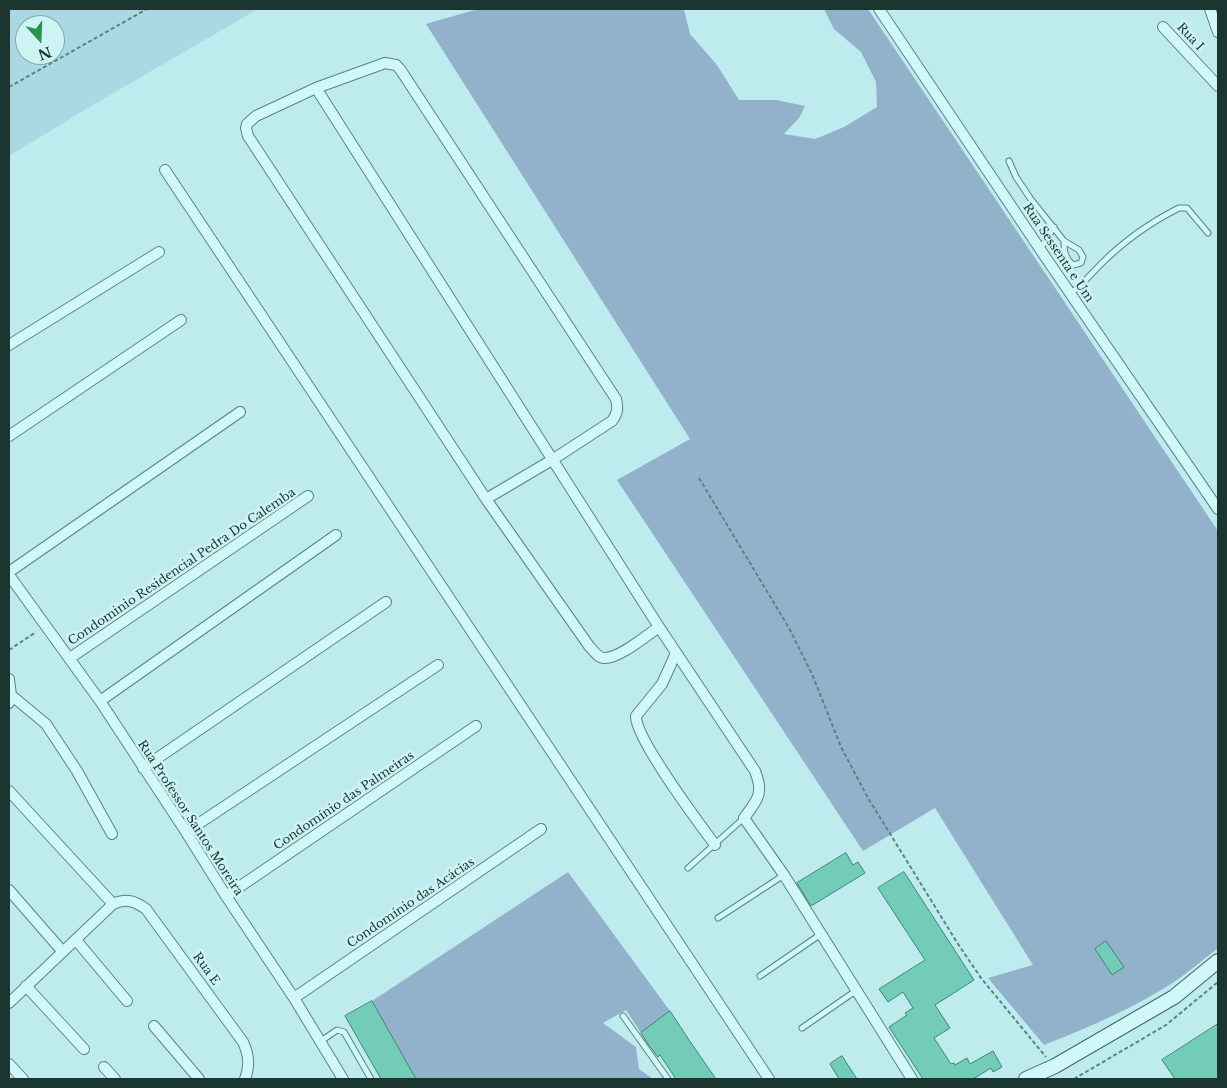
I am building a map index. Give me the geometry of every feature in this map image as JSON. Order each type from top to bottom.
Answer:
[{"type":"main road","points":[[1026,1079],[1055,1066],[1174,997],[1218,961]]},
{"type":"street","name":"Rua Sessenta e Um","points":[[879,9],[1070,294],[1217,505]]},
{"type":"street","points":[[1210,9],[1218,32]]},
{"type":"street","name":"Rua I","points":[[1163,27],[1218,86]]},
{"type":"street","points":[[486,499],[552,460],[612,421],[617,415],[618,408],[612,391],[400,69],[396,65],[385,62],[316,88],[256,116],[247,124],[246,132],[486,499],[589,646],[599,656],[605,658],[622,652],[659,627]]},
{"type":"street","points":[[316,88],[659,627],[755,771],[760,783],[760,792],[744,818],[784,875],[912,1079]]},
{"type":"street","points":[[165,170],[769,1079]]},
{"type":"street","points":[[9,345],[159,252]]},
{"type":"street","points":[[9,436],[181,320]]},
{"type":"street","points":[[9,574],[240,412]]},
{"type":"street","name":"Condominio Residencial Pedra Do Calemba","points":[[70,658],[308,496]]},
{"type":"street","points":[[100,701],[336,535]]},
{"type":"street","name":"Rua Professor Santos Moreira","points":[[9,574],[100,701],[294,998],[342,1079]]},
{"type":"street","points":[[143,768],[386,602]]},
{"type":"street","points":[[676,653],[662,684],[636,716],[637,723],[651,751],[715,845]]},
{"type":"street","points":[[186,832],[438,665]]},
{"type":"street","points":[[9,679],[10,698],[46,724],[77,770],[112,834]]},
{"type":"street","name":"Condomínio das Palmeiras","points":[[226,896],[476,726]]},
{"type":"street","points":[[9,791],[114,904],[9,1002]]},
{"type":"street","name":"Condomínio das Acácias","points":[[294,998],[541,829]]},
{"type":"street","points":[[9,890],[63,952]]},
{"type":"street","name":"Rua E","points":[[114,904],[122,900],[140,904],[146,909],[243,1042],[248,1052],[249,1063],[245,1079]]},
{"type":"street","points":[[76,940],[127,1001]]},
{"type":"street","points":[[26,986],[84,1049]]},
{"type":"street","points":[[154,1026],[198,1079]]},
{"type":"street","points":[[9,1064],[23,1079]]},
{"type":"street","points":[[104,1067],[115,1079]]},
{"type":"lane","points":[[1009,161],[1016,177],[1064,241],[1079,250],[1083,257],[1081,263],[1073,265],[1066,259],[1064,241]]},
{"type":"lane","points":[[1070,294],[1080,287],[1124,242],[1177,209],[1187,208],[1208,233]]},
{"type":"lane","points":[[1040,249],[1054,227]]},
{"type":"lane","points":[[688,868],[744,818]]},
{"type":"lane","points":[[718,918],[784,875]]},
{"type":"lane","points":[[760,976],[821,934]]},
{"type":"lane","points":[[802,1028],[857,990]]},
{"type":"lane","points":[[623,1016],[668,1079]]},
{"type":"lane","points":[[321,1041],[337,1030],[344,1032],[371,1079]]},
{"type":"path","points":[[9,87],[147,9]]},
{"type":"path","points":[[699,478],[749,559],[800,649],[841,747],[868,798],[967,958],[1001,1003],[1055,1066]]},
{"type":"path","points":[[9,650],[46,626]]},
{"type":"path","points":[[1074,1079],[1166,1025],[1218,982]]},
{"type":"shaded area","points":[[9,9],[258,9],[9,156]]},
{"type":"shaded area","points":[[478,9],[684,9],[690,34],[717,65],[739,100],[776,100],[805,106],[799,118],[784,134],[815,139],[844,127],[877,107],[876,82],[861,52],[834,29],[824,9],[868,9],[1218,531],[1218,948],[1180,978],[1129,1008],[1044,1045],[988,978],[1033,965],[935,808],[863,851],[617,480],[690,439],[426,24]]},
{"type":"shaded area","points":[[568,872],[670,1011],[641,1033],[626,1010],[603,1023],[636,1047],[639,1069],[653,1079],[416,1079],[372,1001]]},
{"type":"building","points":[[846,853],[853,865],[858,862],[865,873],[811,906],[797,883]]},
{"type":"building","points":[[904,872],[974,980],[935,1005],[950,1028],[934,1038],[951,1064],[954,1063],[955,1065],[967,1058],[970,1064],[993,1051],[1002,1067],[993,1072],[991,1068],[973,1079],[923,1079],[889,1027],[907,1015],[905,1013],[913,1008],[903,992],[888,1002],[879,989],[925,960],[878,888]]},
{"type":"building","points":[[1106,941],[1124,967],[1112,975],[1095,949]]},
{"type":"building","points":[[372,1001],[416,1079],[381,1079],[345,1016]]},
{"type":"building","points":[[670,1011],[716,1079],[676,1079],[660,1055],[658,1057],[648,1044],[641,1033]]},
{"type":"building","points":[[1218,1024],[1218,1079],[1175,1079],[1162,1060]]},
{"type":"building","points":[[842,1056],[857,1079],[839,1079],[830,1064]]}]
